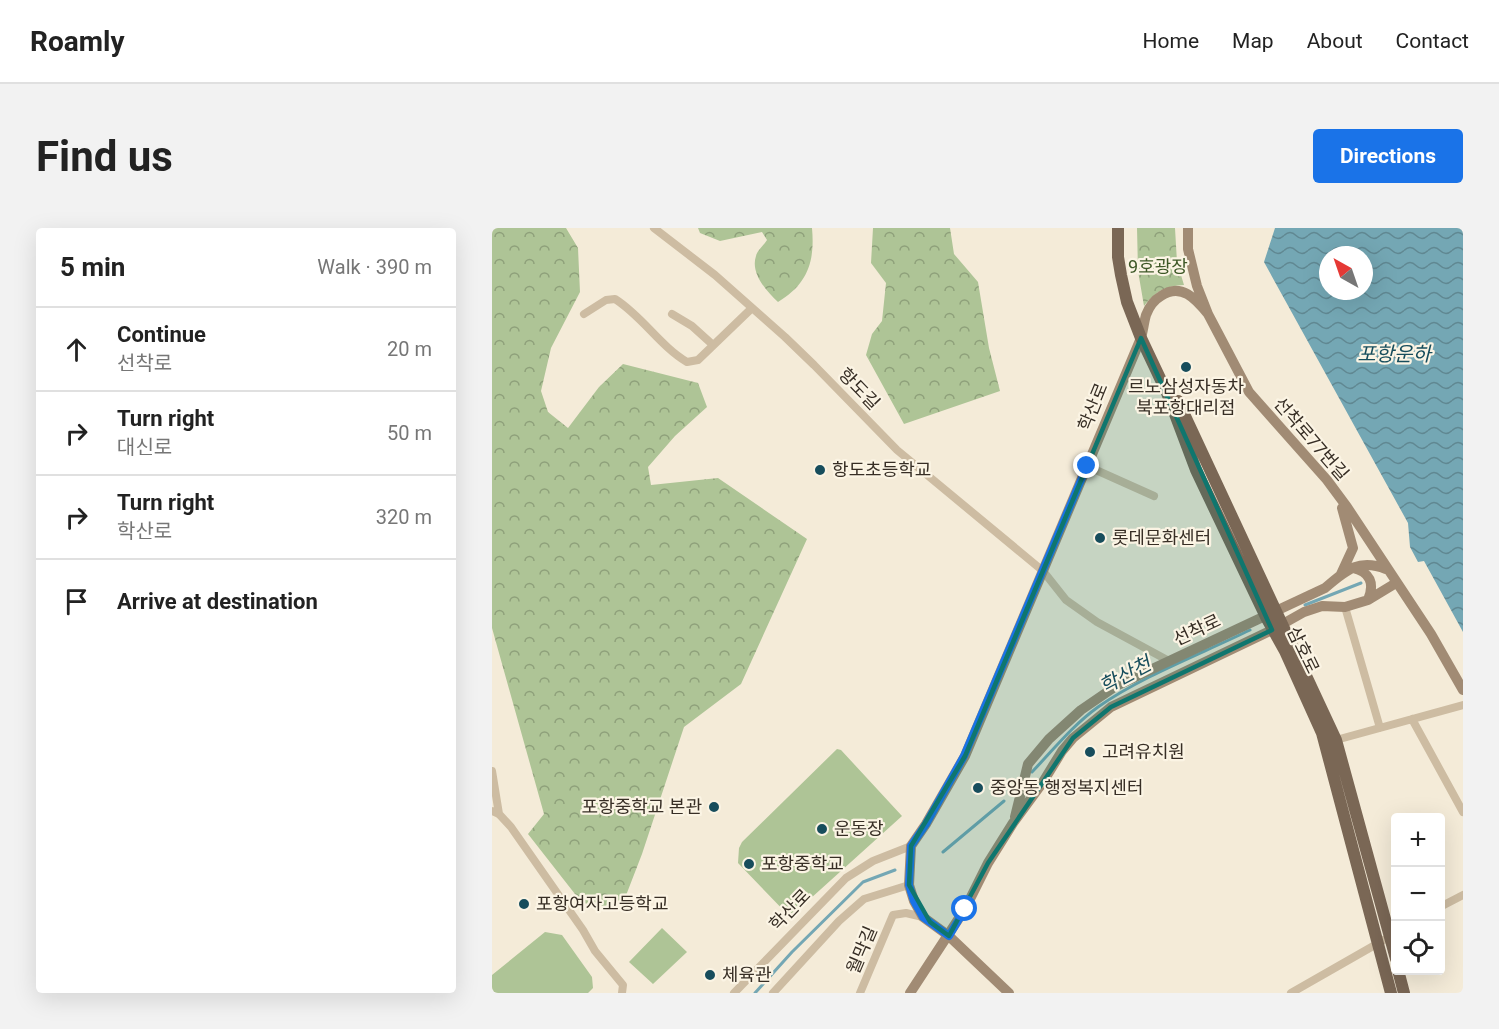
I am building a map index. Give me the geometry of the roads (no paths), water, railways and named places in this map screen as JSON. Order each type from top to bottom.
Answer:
[{"type":"main road","name":"삼호로","points":[[1116,232],[1118,257],[1127,302],[1167,393],[1196,470],[1336,740],[1391,931]]},
{"type":"main road","name":"삼호로","points":[[1277,627],[1285,651],[1322,733],[1377,942],[1401,992]]},
{"type":"main road","name":"삼호로","points":[[1399,975],[1401,992]]},
{"type":"street","name":"항도길","points":[[654,228],[715,275],[752,308],[814,364],[897,450],[1043,571],[1066,600],[1097,622],[1169,661]]},
{"type":"street","points":[[1188,228],[1188,249],[1193,275],[1208,314]]},
{"type":"street","name":"학산로","points":[[734,993],[846,878],[873,861],[911,846],[964,756],[1141,338],[1147,313],[1157,298],[1174,290],[1188,293],[1197,299],[1208,314]]},
{"type":"street","points":[[584,314],[606,300],[615,299],[627,306],[687,362],[698,360],[752,308]]},
{"type":"street","points":[[672,314],[692,326],[713,345]]},
{"type":"street","name":"선착로77번길","points":[[1208,314],[1249,392],[1339,496],[1431,634],[1463,690]]},
{"type":"street","points":[[1087,466],[1154,496]]},
{"type":"street","points":[[1339,496],[1353,548],[1341,574]]},
{"type":"street","name":"선착로","points":[[1013,823],[1028,764],[1049,740],[1081,710],[1116,686],[1325,588],[1341,574],[1353,568],[1366,563],[1386,569]]},
{"type":"street","points":[[1353,568],[1369,576],[1372,591],[1368,600]]},
{"type":"street","name":"선착로","points":[[910,993],[949,936],[988,863],[1013,823],[1073,738],[1112,707],[1304,612],[1322,606],[1345,607],[1368,600],[1396,583]]},
{"type":"street","points":[[1345,607],[1380,728]]},
{"type":"street","points":[[1336,740],[1463,705]]},
{"type":"street","points":[[1413,719],[1463,812]]},
{"type":"street","points":[[492,771],[495,813],[511,827],[583,930],[595,951],[623,985],[622,993]]},
{"type":"street","points":[[911,846],[909,885],[914,901],[923,917],[949,936],[1009,993]]},
{"type":"street","points":[[773,993],[839,921],[864,899],[909,885]]},
{"type":"street","points":[[1445,904],[1463,895]]},
{"type":"street","name":"월막길","points":[[860,993],[893,915],[906,914],[923,917]]},
{"type":"street","points":[[1292,993],[1391,935]]},
{"type":"water","name":"포항운하","points":[[1275,228],[1463,228],[1463,632],[1424,561],[1418,562],[1410,547],[1408,523],[1264,262]]},
{"type":"waterway","name":"학산천","points":[[1305,605],[1361,583]]},
{"type":"waterway","name":"학산천","points":[[1032,772],[1080,722],[1098,707],[1133,685],[1250,630]]},
{"type":"waterway","name":"학산천","points":[[943,852],[1004,801]]},
{"type":"waterway","name":"학산천","points":[[755,993],[792,952],[863,882],[895,870]]},
{"type":"place","name":"르노삼성자동차 북포항대리점","points":[[1186,367]]},
{"type":"place","name":"항도초등학교","points":[[820,470]]},
{"type":"place","name":"롯데문화센터","points":[[1100,538]]},
{"type":"place","name":"고려유치원","points":[[1090,752]]},
{"type":"place","name":"중앙동 행정복지센터","points":[[978,788]]},
{"type":"place","name":"포항중학교 본관","points":[[714,807]]},
{"type":"place","name":"운동장","points":[[822,829]]},
{"type":"place","name":"포항중학교","points":[[749,864]]},
{"type":"place","name":"포항여자고등학교","points":[[524,904]]},
{"type":"place","name":"체육관","points":[[710,975]]},
{"type":"park label","name":"9호광장","points":[[1158,267]]}]
